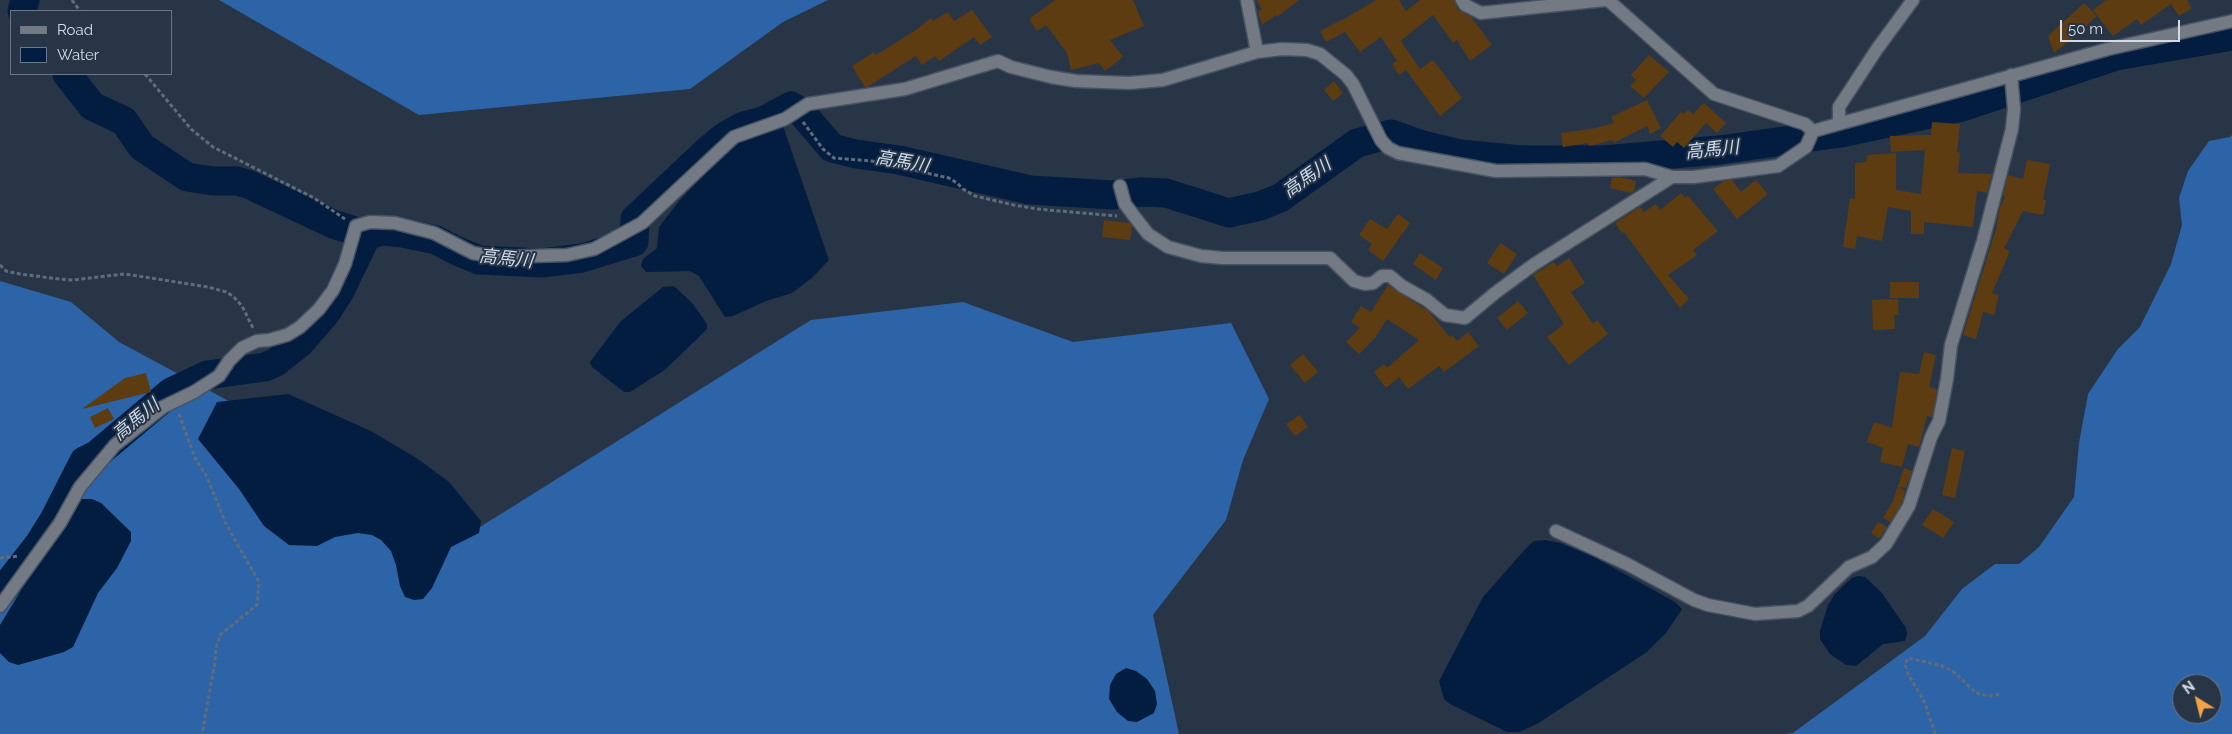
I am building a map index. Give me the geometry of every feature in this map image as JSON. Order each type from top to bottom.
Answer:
[{"type":"street","points":[[1247,0],[1257,52]]},
{"type":"street","points":[[1462,0],[1465,5],[1481,14],[1606,0],[1714,94],[1805,124],[1813,131]]},
{"type":"street","points":[[1839,123],[1839,107],[1877,49],[1913,0]]},
{"type":"street","points":[[0,606],[60,523],[80,487],[115,445],[156,413],[220,376],[229,360],[242,348],[257,341],[269,340],[287,334],[300,327],[319,309],[332,290],[345,264],[356,226],[370,222],[395,222],[434,233],[473,252],[496,257],[567,256],[594,249],[642,223],[734,137],[786,119],[794,111],[808,104],[905,89],[998,61],[1012,67],[1051,77],[1076,81],[1129,83],[1163,80],[1257,52],[1282,49],[1306,50],[1320,54],[1346,75],[1353,84],[1381,140],[1388,148],[1398,153],[1496,171],[1645,169],[1672,177],[1694,177],[1778,166],[1806,147],[1813,131],[2108,49],[2232,21]]},
{"type":"street","points":[[1556,531],[1627,564],[1694,600],[1708,605],[1755,614],[1798,611],[1808,606],[1849,567],[1872,557],[1886,544],[1909,506],[1931,437],[1939,421],[1951,345],[1983,241],[2012,129],[2014,109],[2011,75]]},
{"type":"street","points":[[1120,186],[1125,204],[1148,234],[1168,247],[1201,256],[1223,258],[1330,258],[1354,281],[1365,284],[1373,283],[1382,276],[1390,276],[1402,286],[1427,300],[1445,315],[1465,318],[1533,265],[1672,177]]},
{"type":"path","points":[[146,75],[191,129],[213,147],[314,198],[356,226]]},
{"type":"path","points":[[794,111],[823,149],[834,158],[872,161],[949,178],[975,196],[1014,205],[1037,209],[1113,215],[1137,220]]},
{"type":"path","points":[[0,265],[6,271],[43,278],[73,280],[125,274],[226,292],[242,306],[257,341]]},
{"type":"path","points":[[174,402],[188,441],[226,524],[259,582],[257,605],[220,635],[216,648],[202,734]]},
{"type":"path","points":[[1935,734],[1925,703],[1908,674],[1905,664],[1908,658],[1943,666],[1954,672],[1976,693],[1989,696],[2001,694]]},
{"type":"shaded area","points":[[219,0],[828,0],[783,22],[690,89],[419,115]]},
{"type":"shaded area","points":[[2232,135],[2232,734],[1785,734],[1793,733],[1925,636],[1962,589],[1995,564],[2019,564],[2039,547],[2074,497],[2079,443],[2088,394],[2118,349],[2140,327],[2171,264],[2182,225],[2179,198],[2188,171],[2209,141]]},
{"type":"shaded area","points":[[0,281],[71,302],[119,342],[472,532],[811,320],[963,302],[1073,342],[1231,323],[1269,399],[1243,460],[1226,520],[1153,615],[1179,734],[0,734]]},
{"type":"water","points":[[783,126],[829,260],[813,277],[792,293],[766,301],[733,316],[725,317],[699,276],[690,271],[646,272],[641,266],[643,259],[657,248],[659,227],[679,201],[733,145],[760,133]]},
{"type":"water","points":[[674,286],[693,304],[707,324],[707,329],[666,369],[630,392],[624,392],[592,367],[590,362],[620,322],[663,287]]},
{"type":"water","points":[[288,394],[371,431],[418,459],[449,482],[481,521],[479,533],[451,547],[432,588],[423,599],[414,600],[405,597],[400,586],[391,551],[381,540],[372,535],[358,533],[335,537],[317,546],[289,545],[264,526],[239,489],[198,439],[217,402]]},
{"type":"water","points":[[79,499],[92,499],[101,503],[131,532],[131,541],[117,568],[98,593],[73,647],[64,652],[18,665],[9,662],[0,653],[0,625],[72,514]]},
{"type":"water","points":[[1545,540],[1560,543],[1594,557],[1675,602],[1682,609],[1666,633],[1647,652],[1537,724],[1519,732],[1507,732],[1450,704],[1444,699],[1439,681],[1483,597],[1528,546],[1534,541]]},
{"type":"water","points":[[1858,576],[1865,577],[1882,593],[1906,628],[1907,634],[1905,641],[1883,644],[1856,666],[1846,665],[1830,654],[1820,639],[1820,631],[1828,605],[1835,594],[1852,578]]},
{"type":"water","points":[[1126,668],[1136,671],[1147,679],[1155,691],[1157,704],[1154,713],[1137,722],[1128,721],[1117,712],[1109,699],[1110,685],[1116,674]]},
{"type":"building","points":[[1055,0],[1133,0],[1144,26],[1110,40],[1123,57],[1105,71],[1099,63],[1071,70],[1067,53],[1046,25],[1037,31],[1029,19]]},
{"type":"building","points":[[1256,0],[1299,0],[1277,17],[1276,15],[1262,25],[1258,12],[1262,9]]},
{"type":"building","points":[[1376,0],[1399,0],[1406,11],[1420,0],[1454,0],[1458,10],[1471,17],[1492,45],[1470,61],[1457,40],[1453,43],[1433,15],[1401,41],[1420,69],[1433,60],[1462,98],[1440,116],[1406,70],[1399,75],[1392,64],[1397,61],[1381,37],[1360,52],[1345,32],[1326,42],[1320,31]]},
{"type":"building","points":[[2106,0],[2187,0],[2192,8],[2179,16],[2171,4],[2141,25],[2137,19],[2113,36],[2093,10]]},
{"type":"building","points":[[2084,3],[2097,16],[2054,53],[2048,36]]},
{"type":"building","points":[[972,10],[992,37],[980,45],[974,37],[939,61],[935,56],[922,65],[916,56],[867,87],[865,87],[852,66],[874,52],[876,55],[916,30],[931,18],[933,21],[948,12],[954,21]]},
{"type":"building","points":[[1649,55],[1669,72],[1644,98],[1630,86],[1636,80],[1631,75]]},
{"type":"building","points":[[1334,81],[1343,93],[1333,101],[1324,90]]},
{"type":"building","points":[[1647,100],[1661,128],[1650,134],[1647,126],[1613,143],[1613,140],[1589,146],[1588,143],[1563,147],[1561,133],[1591,129],[1614,123],[1611,117]]},
{"type":"building","points":[[1704,103],[1726,123],[1717,133],[1706,123],[1684,148],[1677,142],[1673,147],[1660,136],[1681,112],[1684,114],[1688,110],[1693,114]]},
{"type":"building","points":[[1932,122],[1960,124],[1957,152],[1960,153],[1958,173],[1992,174],[1987,193],[1977,191],[1973,227],[1924,222],[1924,234],[1911,234],[1911,211],[1888,207],[1882,241],[1857,236],[1855,249],[1843,247],[1850,198],[1855,199],[1855,163],[1866,162],[1867,155],[1896,153],[1896,190],[1921,194],[1925,150],[1891,152],[1890,136],[1931,135]]},
{"type":"building","points":[[2027,160],[2050,164],[2043,200],[2046,200],[2043,215],[2023,211],[2004,248],[2010,251],[1992,293],[1999,295],[1994,315],[1983,312],[1976,339],[1963,335],[1996,229],[2000,207],[2005,197],[2003,196],[2008,175],[2023,179]]},
{"type":"building","points":[[1619,177],[1636,181],[1634,192],[1610,188],[1612,178]]},
{"type":"building","points":[[1732,180],[1741,192],[1756,180],[1768,194],[1737,219],[1713,189],[1724,181]]},
{"type":"building","points":[[1681,193],[1685,198],[1688,196],[1718,231],[1693,250],[1697,255],[1668,275],[1689,299],[1680,308],[1624,232],[1622,233],[1615,223],[1640,207],[1644,212],[1656,204],[1660,210]]},
{"type":"building","points":[[1398,214],[1410,223],[1383,261],[1368,250],[1372,244],[1359,235],[1370,219],[1387,229]]},
{"type":"building","points":[[1104,220],[1130,223],[1132,226],[1130,240],[1102,237]]},
{"type":"building","points":[[1500,243],[1517,254],[1504,274],[1487,263]]},
{"type":"building","points":[[1420,253],[1443,268],[1436,280],[1413,264]]},
{"type":"building","points":[[1569,258],[1585,283],[1571,292],[1593,324],[1597,320],[1608,334],[1569,365],[1547,337],[1564,324],[1533,275],[1554,262],[1557,266]]},
{"type":"building","points":[[1890,282],[1919,282],[1919,298],[1890,298]]},
{"type":"building","points":[[1388,285],[1428,311],[1450,337],[1452,335],[1457,341],[1468,332],[1479,346],[1444,372],[1439,366],[1408,389],[1399,377],[1386,388],[1374,372],[1384,364],[1387,368],[1419,340],[1387,319],[1375,338],[1359,354],[1346,342],[1360,328],[1351,322],[1361,306],[1371,312]]},
{"type":"building","points":[[1898,299],[1899,315],[1894,315],[1895,329],[1873,330],[1872,300]]},
{"type":"building","points":[[1518,301],[1528,313],[1507,330],[1497,318]]},
{"type":"building","points":[[1924,352],[1936,355],[1929,387],[1937,389],[1932,417],[1927,416],[1919,447],[1908,444],[1902,467],[1880,462],[1883,448],[1867,442],[1874,422],[1892,428],[1900,372],[1919,374]]},
{"type":"building","points":[[1303,354],[1318,372],[1305,383],[1290,365]]},
{"type":"building","points":[[146,373],[151,392],[82,409],[125,378]]},
{"type":"building","points":[[108,408],[114,419],[95,428],[90,417]]},
{"type":"building","points":[[1300,415],[1308,427],[1295,436],[1286,424]]},
{"type":"building","points":[[1952,448],[1965,451],[1955,498],[1942,495]]},
{"type":"building","points":[[1904,468],[1912,471],[1906,488],[1899,487],[1905,491],[1902,503],[1890,522],[1883,518],[1893,501]]},
{"type":"building","points":[[1933,509],[1954,522],[1943,538],[1922,525]]},
{"type":"building","points":[[1878,522],[1887,527],[1879,539],[1871,533]]},
{"type":"waterway","name":"高馬川","points":[[22,10],[25,0]]},
{"type":"waterway","name":"高馬川","points":[[68,75],[92,106],[124,121],[142,147],[187,177],[213,181],[237,181],[250,185],[333,224],[367,235],[384,231],[403,233],[436,240],[479,260],[542,263],[582,258],[634,242],[635,219],[707,151],[724,137],[743,126],[763,121],[791,106],[802,113],[832,148],[856,154],[899,160],[1030,190],[1113,195],[1142,192],[1166,193],[1229,213],[1260,206],[1280,198],[1357,143],[1391,134],[1419,144],[1460,154],[1522,160],[1603,160],[1719,150],[1841,133],[1962,107],[2116,56],[2232,36]]},
{"type":"waterway","name":"高馬川","points":[[0,594],[39,544],[54,520],[84,461],[96,455],[171,392],[207,375],[265,367],[276,362],[300,343],[326,313],[340,291],[367,235]]}]
